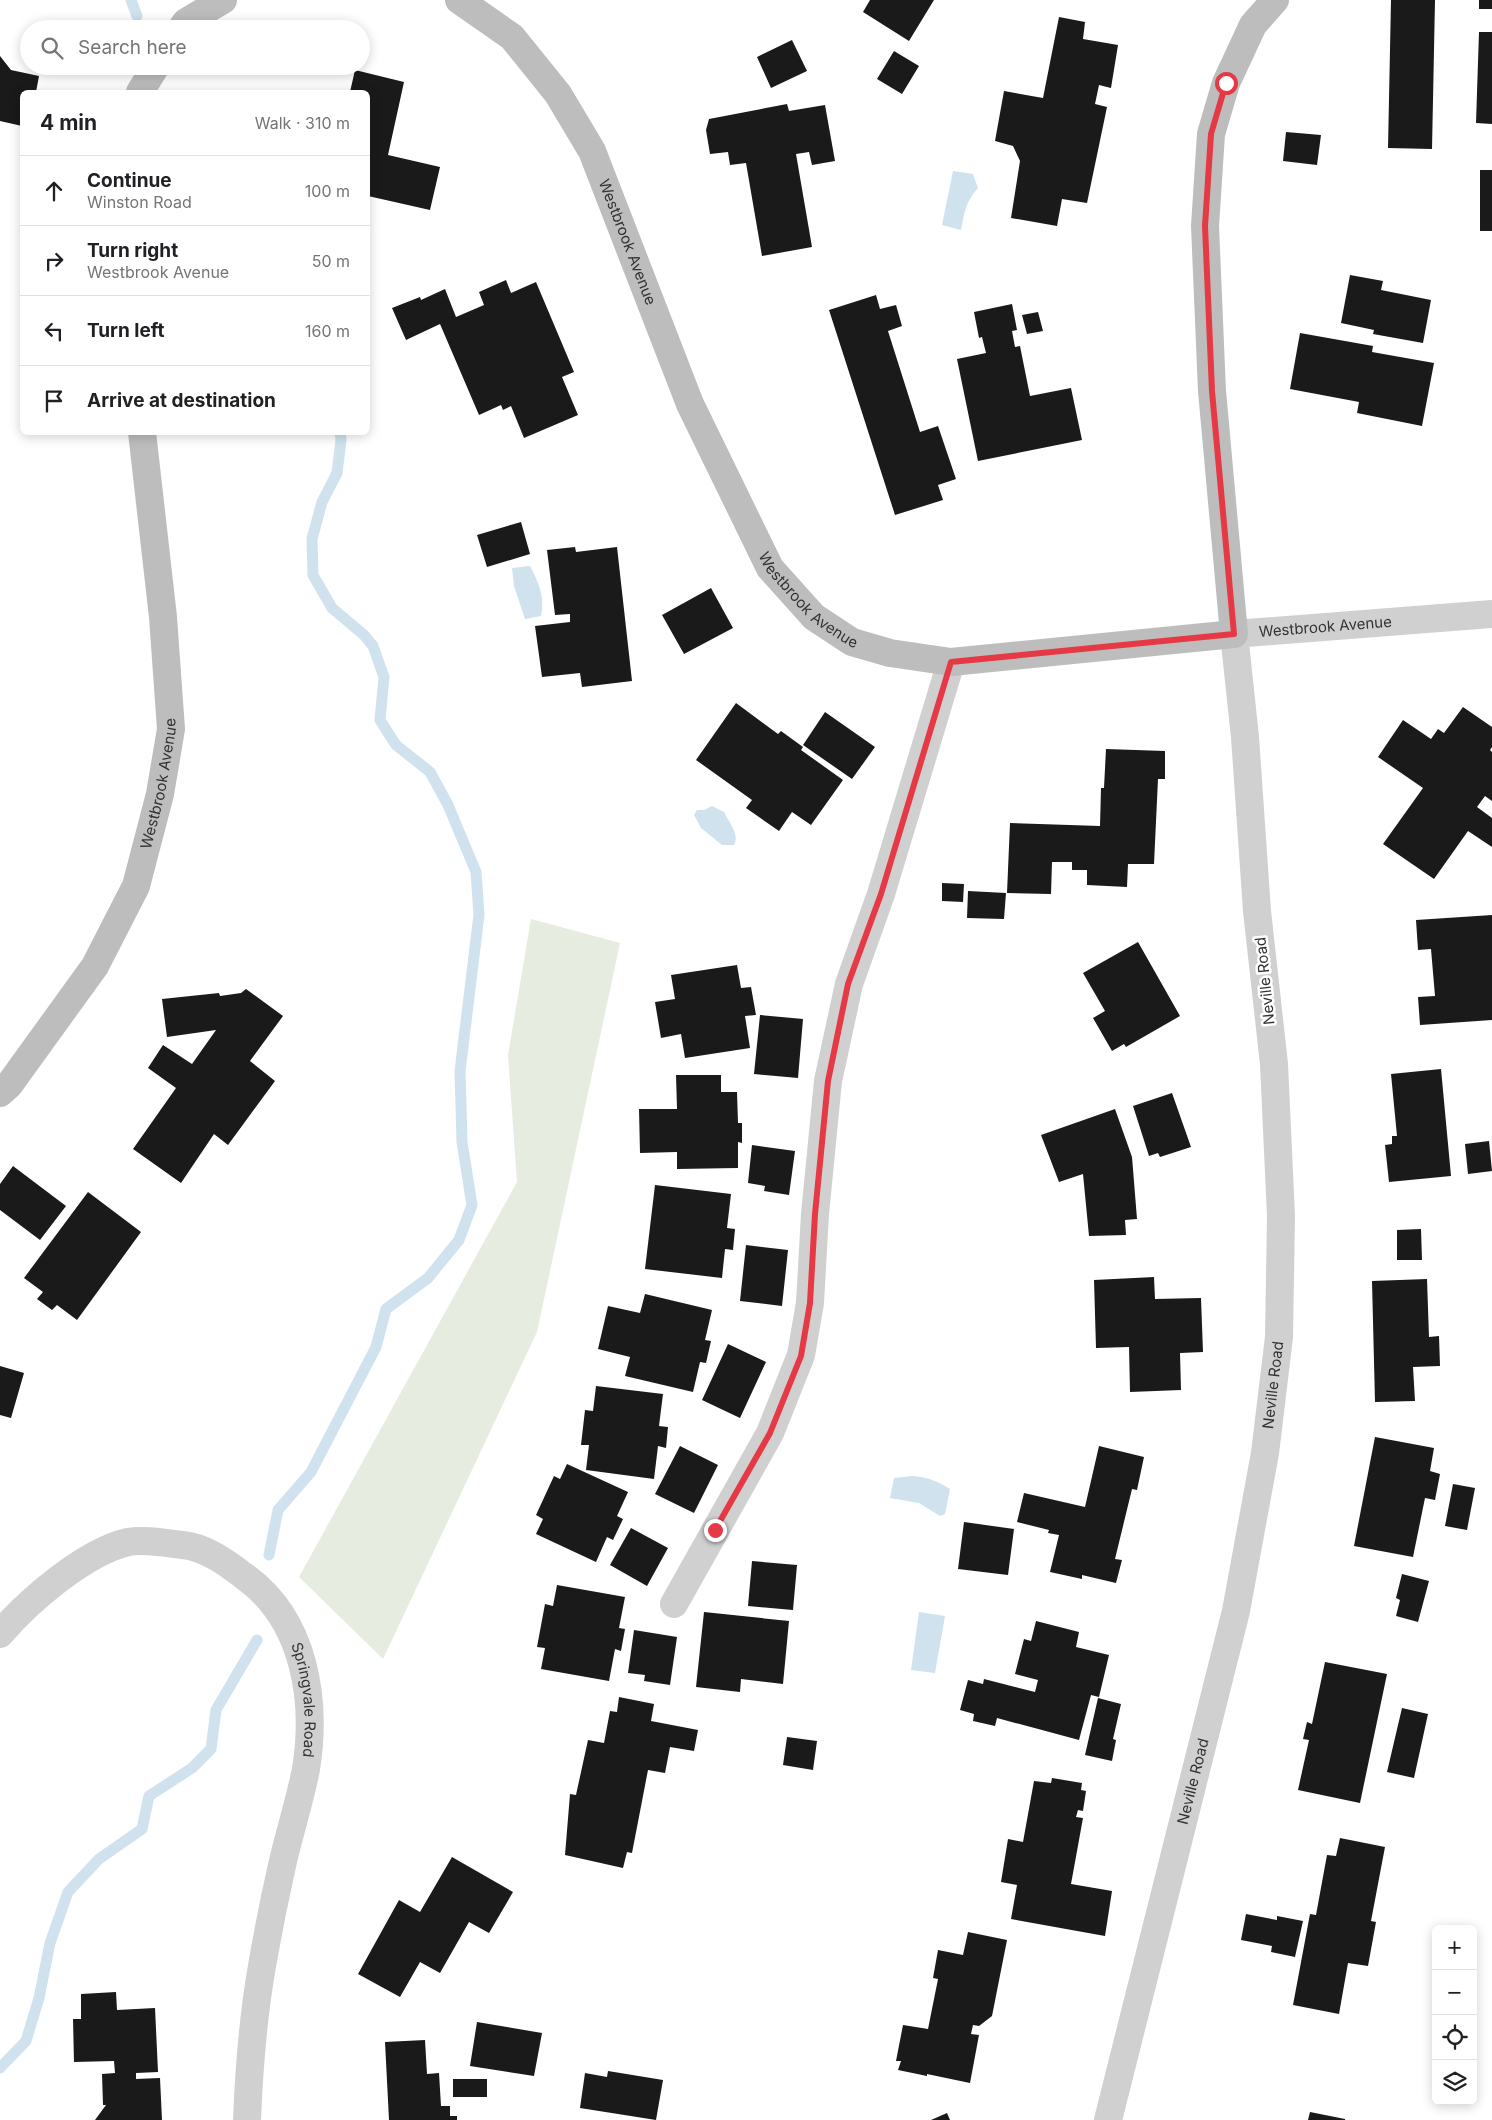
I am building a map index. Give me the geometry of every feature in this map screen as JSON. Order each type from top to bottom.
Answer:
[{"type":"street","points":[[189,20],[223,0]]},
{"type":"street","name":"Westbrook Avenue","points":[[459,0],[512,37],[558,94],[592,151],[690,404],[770,568],[814,617],[852,642],[890,653],[951,662],[1234,634],[1492,614]]},
{"type":"street","points":[[1234,634],[1212,391],[1205,226],[1211,134],[1226,83],[1253,25],[1275,0]]},
{"type":"street","points":[[141,90],[150,75]]},
{"type":"street","name":"Westbrook Avenue","points":[[0,1093],[9,1085],[95,966],[136,886],[160,794],[171,729],[163,617],[142,435]]},
{"type":"street","name":"Neville Road","points":[[1108,2120],[1236,1611],[1265,1453],[1279,1337],[1281,1216],[1274,1064],[1257,911],[1245,737],[1234,634]]},
{"type":"street","points":[[674,1604],[770,1433],[801,1356],[810,1303],[815,1214],[828,1081],[848,984],[881,894],[951,662]]},
{"type":"street","name":"Springvale Road","points":[[0,1634],[43,1592],[81,1564],[129,1542],[160,1542],[187,1545],[222,1560],[256,1584],[279,1612],[296,1643],[303,1663],[310,1717],[306,1769],[282,1863],[262,1968],[250,2068],[247,2120]]},
{"type":"shaded area","points":[[531,919],[620,943],[537,1332],[383,1659],[299,1577],[517,1182],[508,1055]]},
{"type":"water","points":[[953,171],[973,174],[978,188],[968,203],[961,230],[942,225]]},
{"type":"water","points":[[530,566],[540,590],[542,609],[541,616],[525,619],[514,586],[512,568]]},
{"type":"water","points":[[712,806],[724,812],[735,833],[734,845],[722,845],[701,828],[694,815],[697,810],[704,810]]},
{"type":"water","points":[[912,1476],[932,1480],[950,1489],[945,1514],[940,1516],[919,1503],[890,1498],[894,1478]]},
{"type":"water","points":[[919,1612],[945,1616],[935,1673],[911,1670]]},
{"type":"building","points":[[870,0],[934,0],[909,41],[863,12]]},
{"type":"building","points":[[1391,0],[1435,0],[1432,149],[1388,148]]},
{"type":"building","points":[[1479,0],[1492,0],[1492,9],[1479,9]]},
{"type":"building","points":[[1059,17],[1085,22],[1083,39],[1118,45],[1111,88],[1099,85],[1095,104],[1107,107],[1087,203],[1062,199],[1057,226],[1011,218],[1020,161],[1013,146],[995,141],[1004,91],[1043,98]]},
{"type":"building","points":[[1479,32],[1492,32],[1492,124],[1476,123]]},
{"type":"building","points":[[792,40],[807,71],[771,88],[757,57]]},
{"type":"building","points":[[894,51],[919,66],[902,94],[877,79]]},
{"type":"building","points":[[0,56],[11,70],[20,72],[20,75],[39,76],[36,90],[20,90],[20,126],[0,121]]},
{"type":"building","points":[[370,74],[404,82],[388,155],[440,167],[430,210],[370,196],[370,90],[350,90],[354,75]]},
{"type":"building","points":[[787,104],[789,111],[825,105],[835,161],[812,165],[809,152],[796,154],[812,247],[762,256],[746,163],[730,165],[728,152],[710,154],[706,130],[709,119]]},
{"type":"building","points":[[1286,132],[1321,135],[1317,165],[1283,161]]},
{"type":"building","points":[[1480,170],[1492,170],[1492,231],[1480,231]]},
{"type":"building","points":[[1350,275],[1383,281],[1381,290],[1431,300],[1423,343],[1373,334],[1374,330],[1341,323]]},
{"type":"building","points":[[506,280],[511,293],[536,282],[574,372],[562,377],[578,415],[524,438],[511,406],[503,410],[501,405],[479,415],[440,324],[406,340],[392,308],[420,297],[421,300],[445,289],[456,317],[484,305],[479,292]]},
{"type":"building","points":[[876,295],[880,309],[896,305],[902,326],[888,331],[920,432],[938,426],[956,479],[938,485],[943,500],[895,515],[829,310]]},
{"type":"building","points":[[1012,304],[1017,330],[1012,331],[1015,347],[1020,346],[1030,396],[1071,388],[1082,440],[978,461],[957,359],[986,353],[982,337],[979,338],[974,312]]},
{"type":"building","points":[[1038,312],[1043,331],[1027,334],[1022,315]]},
{"type":"building","points":[[1300,333],[1373,346],[1372,352],[1434,363],[1422,426],[1357,413],[1359,402],[1290,389]]},
{"type":"building","points":[[521,522],[530,554],[487,567],[477,535]]},
{"type":"building","points":[[575,547],[576,552],[617,547],[632,681],[582,687],[580,673],[542,677],[535,626],[570,622],[570,614],[555,615],[547,550]]},
{"type":"building","points":[[711,588],[733,628],[684,654],[662,615]]},
{"type":"building","points":[[736,703],[778,734],[781,731],[803,747],[801,750],[843,780],[811,825],[792,812],[779,831],[746,808],[752,800],[696,760]]},
{"type":"building","points":[[1463,707],[1492,727],[1492,747],[1490,750],[1492,752],[1492,801],[1485,796],[1477,807],[1492,818],[1492,847],[1468,831],[1434,879],[1383,844],[1423,788],[1378,757],[1403,720],[1431,739],[1438,729],[1444,733]]},
{"type":"building","points":[[825,712],[875,747],[852,779],[803,745]]},
{"type":"building","points":[[1106,749],[1165,751],[1165,779],[1158,779],[1154,864],[1128,864],[1127,887],[1087,885],[1087,870],[1072,870],[1072,862],[1052,862],[1051,894],[1007,893],[1010,823],[1100,826],[1101,788],[1104,788]]},
{"type":"building","points":[[942,883],[964,884],[963,902],[942,901]]},
{"type":"building","points":[[968,891],[1006,893],[1004,919],[967,918]]},
{"type":"building","points":[[1492,915],[1492,1020],[1420,1025],[1418,997],[1435,996],[1431,949],[1418,950],[1416,920]]},
{"type":"building","points":[[1138,942],[1180,1016],[1126,1047],[1124,1044],[1112,1051],[1093,1018],[1105,1011],[1083,973]]},
{"type":"building","points":[[737,965],[741,988],[751,987],[756,1015],[745,1016],[750,1048],[685,1058],[681,1034],[661,1038],[655,1002],[675,999],[671,975]]},
{"type":"building","points":[[246,989],[283,1016],[250,1061],[275,1081],[228,1145],[214,1134],[181,1183],[133,1149],[176,1088],[148,1068],[163,1045],[192,1064],[216,1030],[167,1037],[162,999],[219,993],[220,996],[241,993]]},
{"type":"building","points":[[760,1015],[803,1019],[798,1078],[754,1074]]},
{"type":"building","points":[[1441,1069],[1451,1176],[1389,1182],[1385,1145],[1392,1144],[1392,1136],[1397,1136],[1391,1074]]},
{"type":"building","points":[[676,1075],[721,1075],[721,1092],[737,1092],[738,1123],[742,1123],[742,1143],[738,1142],[738,1168],[677,1169],[677,1152],[640,1153],[639,1109],[677,1109]]},
{"type":"building","points":[[1172,1093],[1191,1147],[1160,1157],[1158,1153],[1149,1156],[1133,1106]]},
{"type":"building","points":[[1115,1109],[1132,1157],[1137,1219],[1125,1220],[1126,1235],[1089,1236],[1083,1174],[1059,1182],[1041,1135]]},
{"type":"building","points":[[1489,1141],[1492,1171],[1468,1174],[1465,1144]]},
{"type":"building","points":[[752,1145],[795,1151],[789,1195],[764,1191],[765,1186],[748,1183]]},
{"type":"building","points":[[13,1166],[66,1206],[40,1240],[0,1210],[0,1184]]},
{"type":"building","points":[[655,1185],[731,1194],[727,1228],[735,1229],[733,1250],[725,1249],[722,1278],[645,1269]]},
{"type":"building","points":[[88,1192],[141,1232],[77,1320],[57,1305],[52,1310],[37,1299],[43,1292],[24,1278]]},
{"type":"building","points":[[1421,1229],[1422,1260],[1397,1260],[1397,1230]]},
{"type":"building","points":[[746,1245],[788,1250],[782,1306],[740,1301]]},
{"type":"building","points":[[1154,1277],[1155,1299],[1201,1298],[1203,1352],[1180,1353],[1181,1390],[1130,1392],[1129,1347],[1096,1348],[1094,1280]]},
{"type":"building","points":[[1427,1279],[1429,1337],[1439,1336],[1440,1366],[1413,1367],[1415,1401],[1375,1402],[1372,1281]]},
{"type":"building","points":[[645,1294],[712,1310],[705,1340],[711,1341],[706,1363],[700,1362],[693,1392],[625,1376],[630,1357],[598,1349],[608,1306],[640,1313]]},
{"type":"building","points":[[728,1344],[766,1362],[740,1418],[702,1400]]},
{"type":"building","points":[[0,1366],[24,1373],[11,1418],[0,1415]]},
{"type":"building","points":[[596,1386],[663,1394],[659,1426],[668,1427],[666,1448],[658,1446],[654,1479],[586,1470],[589,1445],[581,1445],[585,1410],[593,1411]]},
{"type":"building","points":[[1375,1437],[1434,1448],[1430,1471],[1440,1474],[1435,1500],[1425,1498],[1413,1557],[1354,1546]]},
{"type":"building","points":[[680,1446],[718,1465],[694,1513],[655,1494]]},
{"type":"building","points":[[1099,1446],[1144,1457],[1137,1490],[1132,1489],[1115,1559],[1122,1560],[1116,1583],[1082,1575],[1082,1579],[1050,1572],[1059,1535],[1048,1533],[1049,1530],[1017,1522],[1024,1493],[1085,1507]]},
{"type":"building","points":[[567,1464],[628,1492],[617,1516],[623,1519],[613,1540],[607,1537],[596,1562],[536,1534],[543,1519],[536,1515],[554,1476],[560,1479]]},
{"type":"building","points":[[1453,1484],[1475,1488],[1467,1530],[1445,1526]]},
{"type":"building","points":[[964,1522],[1014,1529],[1008,1575],[958,1569]]},
{"type":"building","points":[[631,1528],[668,1548],[647,1586],[610,1565]]},
{"type":"building","points":[[752,1561],[797,1565],[793,1610],[748,1606]]},
{"type":"building","points":[[1402,1574],[1429,1581],[1418,1622],[1396,1616],[1400,1600],[1396,1598]]},
{"type":"building","points":[[557,1585],[625,1597],[619,1628],[625,1629],[621,1651],[615,1649],[609,1681],[541,1669],[545,1648],[537,1647],[545,1604],[553,1606]]},
{"type":"building","points":[[704,1612],[789,1621],[783,1684],[741,1679],[740,1692],[696,1687]]},
{"type":"building","points":[[1036,1621],[1079,1632],[1076,1647],[1109,1655],[1099,1697],[1091,1695],[1079,1740],[997,1718],[995,1726],[973,1721],[974,1714],[960,1710],[968,1680],[983,1684],[984,1679],[1035,1692],[1038,1680],[1015,1674],[1024,1639],[1031,1641]]},
{"type":"building","points":[[634,1630],[677,1637],[670,1685],[644,1681],[645,1675],[628,1673]]},
{"type":"building","points":[[1325,1662],[1387,1674],[1360,1803],[1298,1790],[1309,1740],[1303,1739],[1307,1722],[1312,1724]]},
{"type":"building","points":[[619,1697],[654,1704],[651,1721],[698,1730],[694,1751],[670,1747],[665,1773],[648,1770],[632,1853],[627,1852],[623,1868],[565,1855],[570,1794],[576,1795],[588,1740],[604,1743],[610,1711],[617,1712]]},
{"type":"building","points":[[1098,1698],[1121,1704],[1113,1739],[1116,1740],[1112,1761],[1085,1755]]},
{"type":"building","points":[[1402,1708],[1428,1714],[1414,1778],[1387,1772]]},
{"type":"building","points":[[787,1737],[817,1741],[813,1770],[783,1765]]},
{"type":"building","points":[[1052,1778],[1082,1783],[1081,1790],[1086,1791],[1083,1811],[1078,1810],[1076,1817],[1083,1818],[1071,1884],[1112,1891],[1105,1936],[1011,1919],[1017,1885],[1001,1882],[1008,1839],[1023,1842],[1034,1781],[1051,1783]]},
{"type":"building","points":[[1340,1838],[1385,1847],[1371,1921],[1376,1922],[1368,1966],[1348,1963],[1339,2014],[1293,2005],[1310,1914],[1316,1915],[1327,1855],[1336,1856]]},
{"type":"building","points":[[452,1857],[513,1892],[489,1933],[469,1922],[440,1973],[420,1962],[400,1997],[358,1974],[399,1900],[420,1912]]},
{"type":"building","points":[[1246,1914],[1277,1920],[1277,1916],[1303,1921],[1295,1957],[1271,1952],[1272,1946],[1241,1940]]},
{"type":"building","points":[[968,1932],[1007,1940],[992,2016],[979,2026],[973,2025],[971,2034],[979,2035],[970,2083],[898,2070],[901,2061],[896,2061],[903,2025],[928,2029],[938,1979],[933,1978],[938,1950],[963,1955]]},
{"type":"building","points":[[116,1992],[117,2010],[155,2008],[158,2072],[136,2073],[136,2079],[160,2078],[162,2120],[95,2120],[106,2105],[103,2105],[102,2074],[115,2073],[114,2061],[74,2062],[73,2019],[81,2019],[81,1994]]},
{"type":"building","points":[[477,2022],[542,2033],[534,2076],[470,2066]]},
{"type":"building","points":[[425,2040],[427,2074],[439,2073],[441,2106],[450,2106],[450,2116],[457,2116],[457,2120],[389,2120],[385,2042]]},
{"type":"building","points":[[608,2071],[663,2080],[656,2120],[580,2108],[585,2073],[607,2077]]},
{"type":"building","points":[[453,2079],[487,2079],[487,2097],[453,2097]]},
{"type":"building","points":[[1310,2112],[1345,2119],[1345,2120],[1308,2120]]},
{"type":"building","points":[[947,2113],[950,2120],[931,2120]]},
{"type":"waterway","points":[[131,0],[137,16]]},
{"type":"waterway","points":[[269,1555],[278,1510],[311,1472],[376,1347],[386,1309],[428,1278],[459,1240],[472,1205],[462,1142],[460,1071],[479,915],[476,872],[448,805],[430,772],[396,745],[380,720],[384,677],[373,646],[364,635],[332,608],[313,575],[312,539],[322,502],[337,473],[340,435]]},
{"type":"waterway","points":[[0,2068],[26,2041],[39,1998],[50,1943],[68,1892],[99,1859],[142,1829],[149,1796],[192,1768],[211,1749],[216,1710],[257,1640]]},
{"type":"route","points":[[715,1530],[770,1433],[801,1356],[810,1303],[815,1214],[828,1081],[848,984],[881,894],[951,662],[1234,634],[1212,391],[1205,226],[1211,134],[1226,83]]}]
